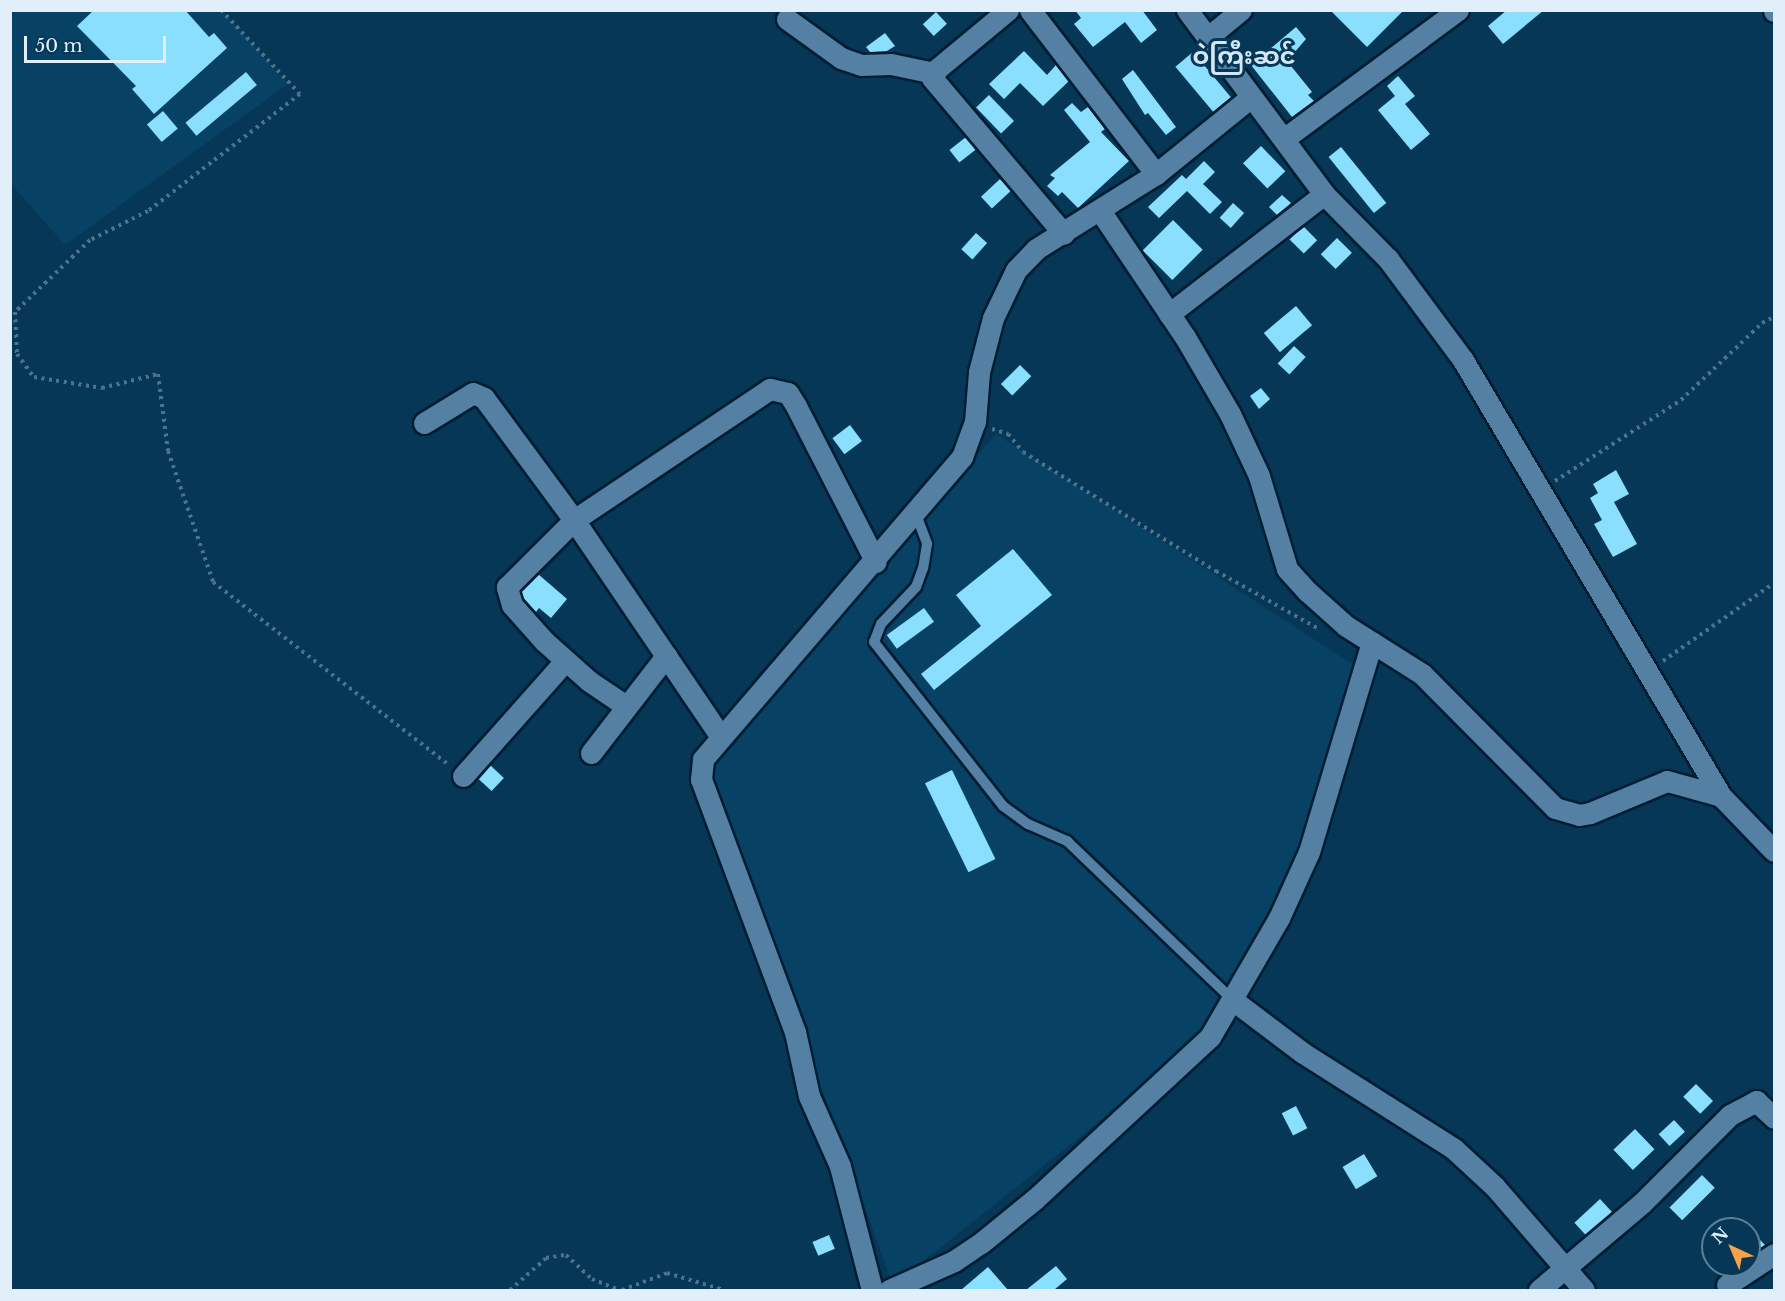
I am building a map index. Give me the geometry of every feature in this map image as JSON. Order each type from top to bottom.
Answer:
[{"type":"street","points":[[934,73],[1008,10]]},
{"type":"street","points":[[1030,10],[1156,174]]},
{"type":"street","points":[[1187,10],[1251,97],[1285,138],[1324,194],[1388,259],[1463,360],[1721,796],[1774,851]]},
{"type":"street","points":[[1208,38],[1241,10]]},
{"type":"street","points":[[1285,138],[1458,10]]},
{"type":"street","points":[[787,19],[841,58],[861,65],[891,64],[934,73]]},
{"type":"street","points":[[934,73],[936,87],[1064,234]]},
{"type":"street","points":[[872,1290],[840,1166],[809,1096],[795,1032],[701,779],[703,759],[876,562],[962,457],[975,422],[979,372],[993,318],[1016,270],[1036,249],[1101,212],[1156,174],[1251,97]]},
{"type":"street","points":[[1169,314],[1324,194]]},
{"type":"street","points":[[1101,212],[1169,314],[1246,447],[1287,569],[1346,626],[1422,674],[1555,808],[1579,815],[1590,813],[1667,780],[1721,796]]},
{"type":"street","points":[[626,706],[565,661],[512,605],[507,587],[513,576],[574,520],[770,389],[782,389],[796,406],[876,562]]},
{"type":"street","points":[[424,423],[478,393],[574,520],[721,737]]},
{"type":"street","points":[[889,1290],[954,1261],[1035,1199],[1183,1066],[1210,1037],[1234,1001],[1279,918],[1309,852],[1372,642]]},
{"type":"street","points":[[591,753],[666,656]]},
{"type":"street","points":[[463,776],[565,661]]},
{"type":"street","points":[[1234,1001],[1311,1058],[1454,1149],[1495,1187],[1584,1290]]},
{"type":"street","points":[[1539,1290],[1642,1203],[1730,1115],[1756,1101],[1774,1118]]},
{"type":"street","points":[[1727,1285],[1774,1254]]},
{"type":"lane","points":[[915,512],[927,544],[923,568],[916,587],[881,624],[874,642],[1003,806],[1028,824],[1067,842],[1234,1001]]},
{"type":"path","points":[[221,10],[300,94],[148,211],[90,240],[15,312],[16,354],[34,377],[102,388],[158,374],[168,452],[213,582],[463,776]]},
{"type":"path","points":[[1540,491],[1682,400],[1762,322],[1774,317]]},
{"type":"path","points":[[975,422],[1008,434],[1023,452],[1327,634]]},
{"type":"path","points":[[1648,672],[1774,583]]},
{"type":"path","points":[[510,1290],[546,1258],[566,1255],[592,1279],[620,1290],[667,1272],[724,1290]]},
{"type":"shaded area","points":[[10,11],[223,11],[288,84],[65,245],[11,184]]},
{"type":"shaded area","points":[[996,434],[1354,665],[1293,881],[1202,1040],[893,1285],[706,772],[884,557]]},
{"type":"building","points":[[94,10],[185,10],[209,37],[214,33],[227,48],[154,114],[132,89],[136,86],[77,26]]},
{"type":"building","points":[[1075,10],[1142,10],[1157,30],[1141,43],[1125,22],[1093,47],[1074,24],[1081,18]]},
{"type":"building","points":[[1330,10],[1404,10],[1367,47]]},
{"type":"building","points":[[1507,10],[1544,10],[1503,44],[1488,26]]},
{"type":"building","points":[[936,12],[947,24],[934,36],[923,24]]},
{"type":"building","points":[[1296,27],[1306,39],[1287,61],[1312,92],[1308,95],[1314,101],[1292,117],[1251,65]]},
{"type":"building","points":[[885,33],[895,46],[887,51],[870,52],[866,47]]},
{"type":"building","points":[[1024,51],[1047,75],[1056,65],[1069,81],[1043,106],[1020,83],[1004,99],[989,84]]},
{"type":"building","points":[[1193,52],[1231,97],[1213,112],[1175,67]]},
{"type":"building","points":[[1133,70],[1176,127],[1166,135],[1148,113],[1145,115],[1122,79]]},
{"type":"building","points":[[246,72],[257,85],[196,136],[185,123]]},
{"type":"building","points":[[1398,76],[1415,96],[1405,104],[1430,134],[1411,150],[1378,110],[1395,96],[1387,86]]},
{"type":"building","points":[[989,95],[1014,121],[1001,133],[976,108]]},
{"type":"building","points":[[1072,103],[1081,112],[1088,107],[1105,129],[1101,132],[1129,161],[1078,208],[1062,192],[1058,196],[1047,186],[1055,178],[1050,175],[1090,142],[1064,110]]},
{"type":"building","points":[[163,111],[178,129],[162,142],[147,124]]},
{"type":"building","points":[[966,137],[976,150],[959,163],[949,150]]},
{"type":"building","points":[[1261,146],[1285,171],[1267,189],[1243,163]]},
{"type":"building","points":[[1341,147],[1386,203],[1374,213],[1329,157]]},
{"type":"building","points":[[1204,161],[1215,172],[1203,184],[1222,202],[1210,214],[1187,191],[1159,218],[1148,207],[1182,175],[1186,179]]},
{"type":"building","points":[[1000,179],[1011,191],[992,208],[981,197]]},
{"type":"building","points":[[1282,195],[1291,203],[1277,215],[1269,207]]},
{"type":"building","points":[[1233,203],[1244,213],[1231,228],[1220,218]]},
{"type":"building","points":[[1173,220],[1203,250],[1172,280],[1143,250]]},
{"type":"building","points":[[1303,226],[1317,240],[1304,254],[1290,239]]},
{"type":"building","points":[[976,233],[987,243],[972,259],[961,249]]},
{"type":"building","points":[[1337,238],[1352,253],[1336,269],[1321,254]]},
{"type":"building","points":[[1296,306],[1312,325],[1280,352],[1264,333]]},
{"type":"building","points":[[1294,346],[1306,357],[1289,374],[1278,364]]},
{"type":"building","points":[[1020,365],[1031,376],[1012,395],[1001,384]]},
{"type":"building","points":[[1261,388],[1270,399],[1259,409],[1250,396]]},
{"type":"building","points":[[850,425],[862,441],[844,454],[832,438]]},
{"type":"building","points":[[1616,470],[1629,494],[1614,502],[1637,544],[1613,557],[1594,524],[1602,520],[1590,498],[1598,493],[1593,484]]},
{"type":"building","points":[[1013,549],[1052,595],[934,690],[921,674],[981,626],[956,595]]},
{"type":"building","points":[[538,574],[567,599],[551,618],[539,608],[536,612],[524,599],[521,591]]},
{"type":"building","points":[[924,608],[934,622],[897,649],[887,635]]},
{"type":"building","points":[[490,765],[504,778],[492,791],[478,778]]},
{"type":"building","points":[[952,770],[995,859],[968,872],[925,783]]},
{"type":"building","points":[[1696,1084],[1713,1101],[1700,1114],[1683,1097]]},
{"type":"building","points":[[1296,1106],[1307,1128],[1293,1136],[1282,1113]]},
{"type":"building","points":[[1674,1120],[1685,1132],[1670,1146],[1659,1134]]},
{"type":"building","points":[[1635,1129],[1654,1149],[1633,1170],[1613,1150]]},
{"type":"building","points":[[1364,1154],[1377,1176],[1356,1189],[1343,1167]]},
{"type":"building","points":[[1702,1175],[1715,1188],[1682,1220],[1669,1208]]},
{"type":"building","points":[[1600,1199],[1612,1212],[1587,1236],[1574,1223]]},
{"type":"building","points":[[829,1235],[835,1249],[818,1256],[812,1242]]},
{"type":"building","points":[[1056,1266],[1067,1279],[1054,1290],[1026,1290]]},
{"type":"building","points":[[988,1267],[1008,1290],[961,1290]]},
{"type":"district","name":"ဝဲကြီးဆင်","points":[[1244,56]]}]
